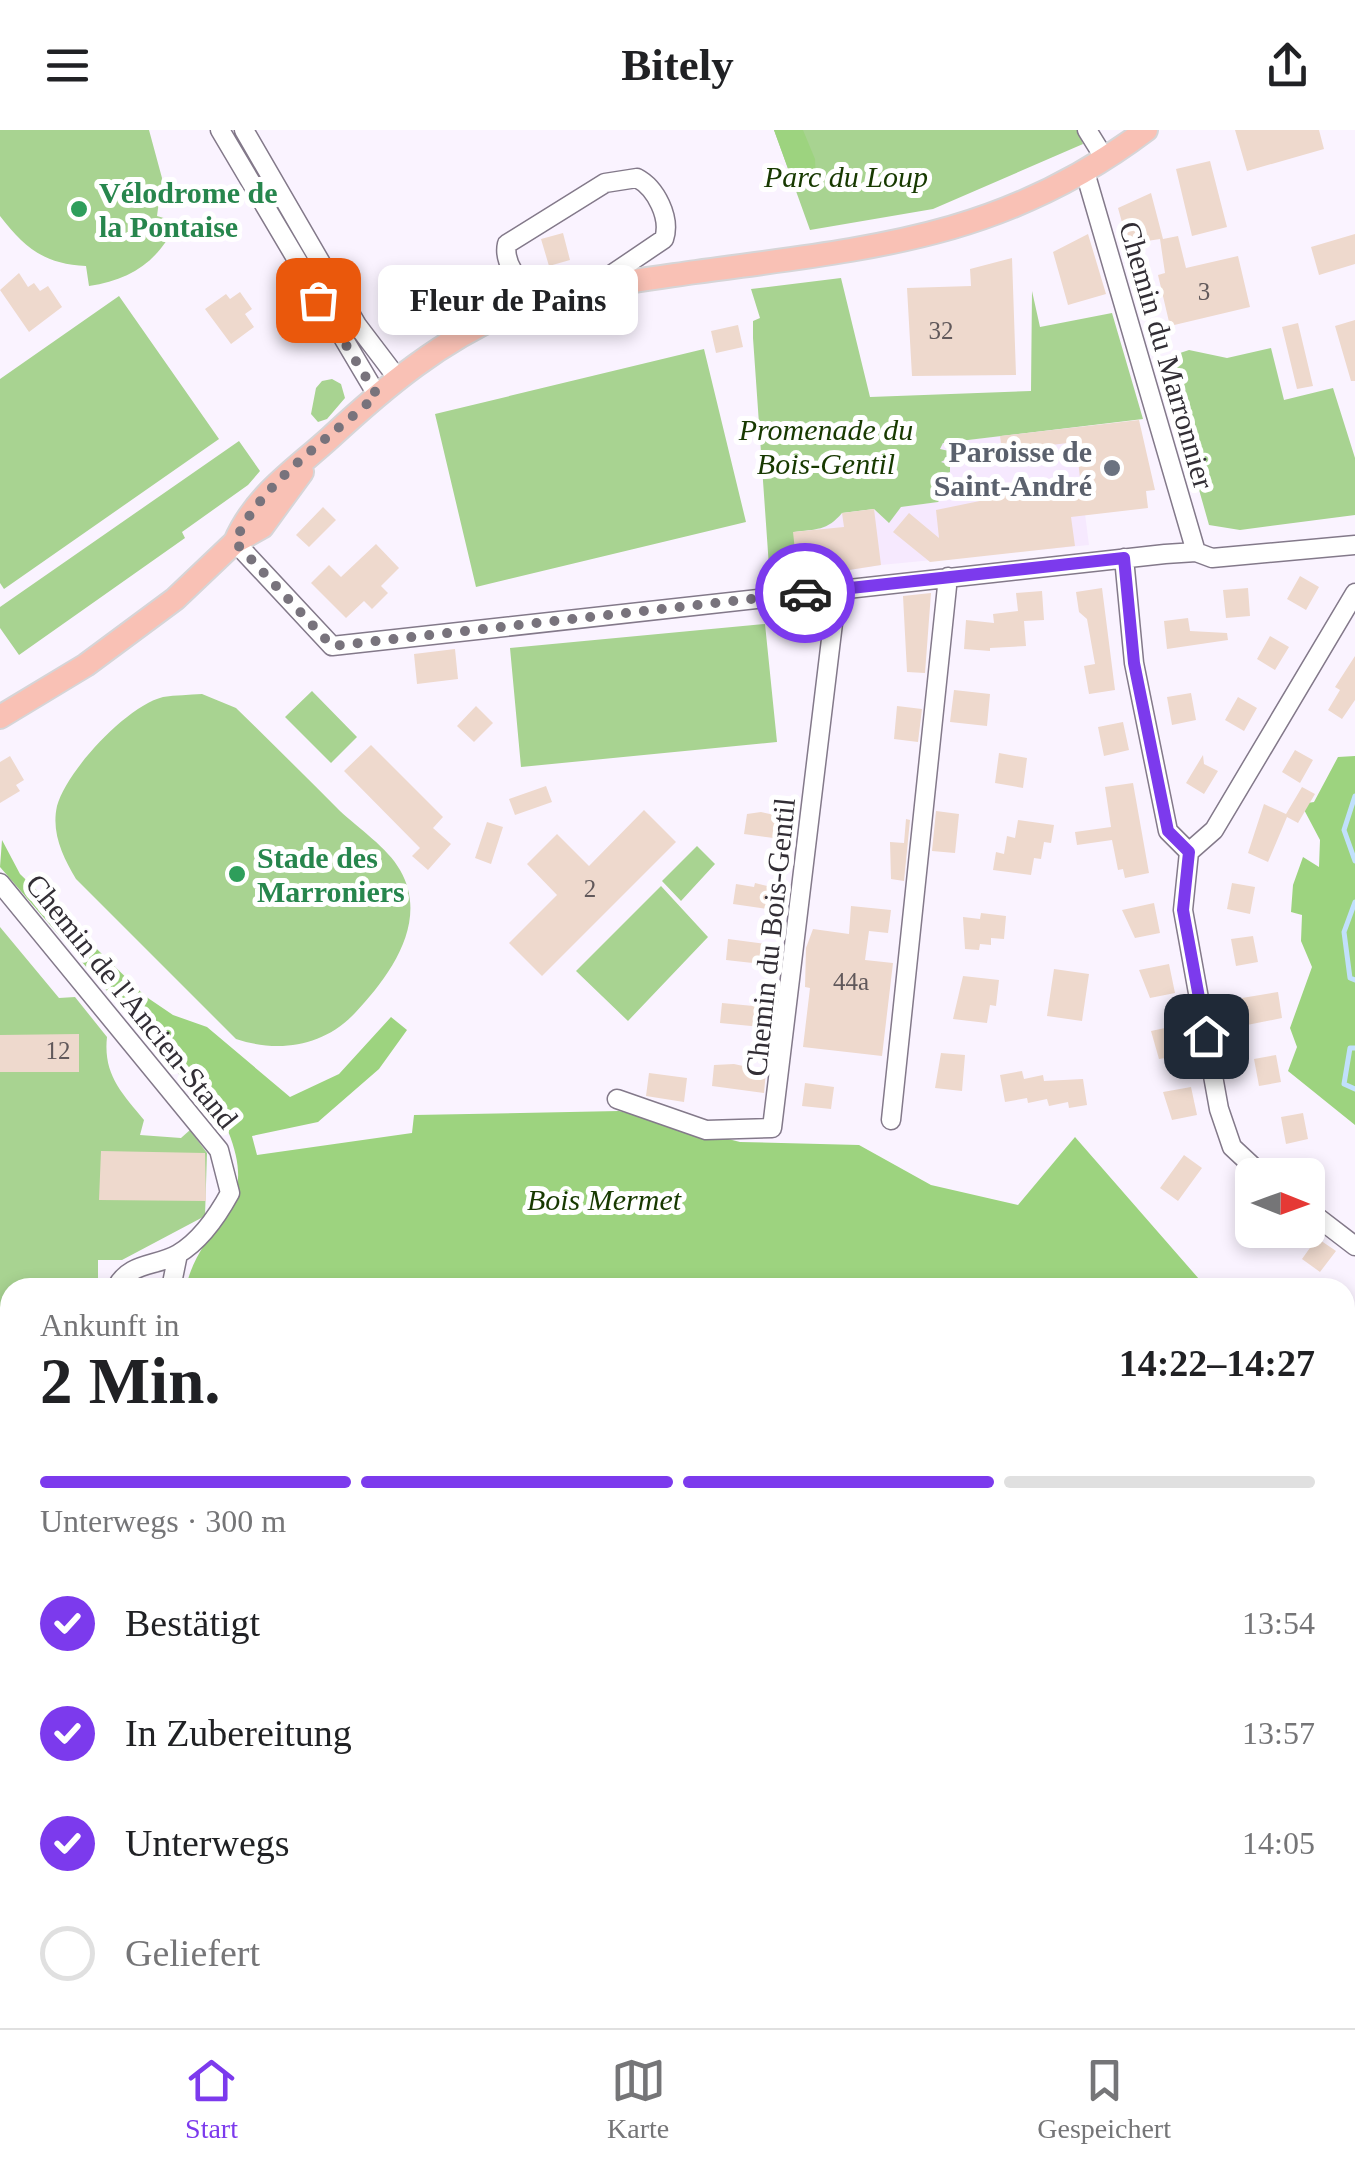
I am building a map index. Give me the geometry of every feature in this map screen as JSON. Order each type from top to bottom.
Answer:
[{"type":"main road","points":[[0,718],[128,636],[175,599],[235,542],[266,523],[315,452],[377,395],[479,327],[538,303],[589,289],[912,241],[1004,212],[1085,172],[1146,130]]},
{"type":"street","points":[[220,130],[377,395]]},
{"type":"street","points":[[244,130],[356,324],[398,379]]},
{"type":"street","points":[[1088,133],[1105,159]]},
{"type":"street","name":"Chemin du Marronnier","points":[[1085,172],[1196,552]]},
{"type":"street","points":[[538,303],[514,273],[506,256],[507,244],[604,183],[637,178],[650,187],[666,218],[664,239],[589,289]]},
{"type":"street","points":[[235,542],[332,646],[1124,558],[1196,552],[1212,558],[1355,545]]},
{"type":"street","points":[[1124,558],[1134,663],[1168,831],[1189,852]]},
{"type":"street","points":[[892,1120],[948,576]]},
{"type":"street","name":"Chemin du Bois-Gentil","points":[[616,1099],[706,1130],[772,1128],[778,1106],[841,590]]},
{"type":"street","points":[[1244,1158],[1232,1147],[1219,1109],[1183,910],[1189,852],[1214,830],[1355,593]]},
{"type":"street","name":"Chemin de l'Ancien-Stand","points":[[0,883],[219,1150],[230,1192],[216,1218],[178,1254],[132,1270],[125,1278]]},
{"type":"street","points":[[1325,1223],[1355,1246]]},
{"type":"street","points":[[173,1278],[178,1254]]},
{"type":"shaded area","points":[[1082,426],[1083,443],[1076,444],[1089,545],[881,565],[798,578],[793,532],[818,529],[842,513],[874,509],[888,522],[901,507],[937,502],[945,494],[942,475],[949,472],[949,466],[941,462],[948,457],[948,451],[940,449],[943,443]]},
{"type":"green space","name":"Vélodrome de la Pontaise","points":[[0,130],[149,130],[162,178],[157,216],[177,222],[162,248],[131,273],[89,286],[86,266],[58,262],[37,252],[0,216]]},
{"type":"green space","name":"Parc du Loup","points":[[774,130],[1078,130],[1083,144],[933,209],[810,230]]},
{"type":"green space","points":[[774,130],[803,130],[815,159],[816,181],[793,182]]},
{"type":"green space","name":"Promenade du Bois-Gentil","points":[[841,278],[870,397],[1031,391],[1032,291],[1040,327],[1112,313],[1143,419],[943,443],[940,449],[949,451],[948,458],[941,462],[950,465],[950,472],[943,475],[945,494],[938,502],[901,507],[889,523],[874,509],[842,513],[826,526],[794,532],[798,578],[770,581],[753,338],[753,321],[760,318],[751,289]]},
{"type":"green space","points":[[119,296],[219,439],[4,589],[0,583],[0,379]]},
{"type":"green space","points":[[1271,348],[1284,400],[1333,388],[1355,458],[1355,515],[1240,530],[1209,525],[1162,359],[1189,350],[1227,358]]},
{"type":"green space","points":[[704,349],[746,522],[476,587],[435,414]]},
{"type":"green space","points":[[332,379],[341,384],[345,398],[327,419],[318,422],[311,414],[316,388],[322,381]]},
{"type":"green space","points":[[239,441],[260,471],[248,485],[182,532],[185,538],[19,655],[0,628],[0,607]]},
{"type":"green space","points":[[765,624],[777,742],[521,767],[510,648]]},
{"type":"green space","points":[[312,691],[357,737],[331,763],[285,717]]},
{"type":"green space","name":"Stade des Marroniers","points":[[202,694],[236,708],[388,854],[408,890],[408,929],[392,966],[355,1013],[314,1040],[268,1046],[236,1039],[76,879],[59,844],[57,806],[73,775],[100,741],[149,703],[163,697]]},
{"type":"green space","points":[[1355,756],[1355,1125],[1288,1071],[1297,1047],[1290,1028],[1312,967],[1301,941],[1302,915],[1291,912],[1293,885],[1303,857],[1319,867],[1320,840],[1301,804],[1314,802],[1338,757]]},
{"type":"green space","name":"Bois Mermet","points":[[2,840],[20,874],[145,996],[173,1015],[207,1027],[290,1097],[339,1074],[391,1017],[407,1030],[379,1069],[318,1122],[252,1136],[257,1155],[412,1133],[414,1115],[619,1111],[740,1142],[859,1145],[931,1185],[1018,1205],[1075,1137],[1198,1278],[189,1278],[204,1246],[234,1200],[237,1159],[228,1131],[0,867]]},
{"type":"green space","points":[[697,846],[715,864],[681,901],[662,881]]},
{"type":"green space","points":[[661,886],[708,937],[628,1021],[576,971]]},
{"type":"green space","points":[[0,927],[59,998],[75,997],[107,1037],[111,1072],[144,1120],[140,1135],[181,1138],[190,1130],[207,1153],[205,1216],[122,1260],[98,1260],[98,1278],[0,1278]]},
{"type":"building","points":[[1235,130],[1319,130],[1324,149],[1247,171]]},
{"type":"building","points":[[1210,161],[1227,227],[1192,236],[1176,169]]},
{"type":"building","points":[[1151,193],[1163,239],[1178,236],[1186,268],[1238,256],[1250,307],[1170,326],[1158,275],[1165,273],[1160,239],[1128,244],[1118,208]]},
{"type":"building","points":[[563,233],[570,260],[549,266],[541,239]]},
{"type":"building","points":[[1088,234],[1106,294],[1068,305],[1053,252]]},
{"type":"building","points":[[1355,234],[1355,264],[1319,275],[1311,247]]},
{"type":"building","points":[[1012,258],[1016,375],[912,376],[907,288],[971,286],[970,269]]},
{"type":"building","points":[[19,273],[28,287],[34,283],[40,291],[48,286],[62,307],[29,332],[0,290]]},
{"type":"building","points":[[240,292],[252,309],[245,314],[254,327],[231,344],[205,309],[226,294],[230,299]]},
{"type":"building","points":[[1355,320],[1355,381],[1351,381],[1335,326]]},
{"type":"building","points":[[1298,323],[1313,386],[1297,389],[1282,327]]},
{"type":"building","points":[[738,325],[743,347],[716,353],[711,331]]},
{"type":"building","points":[[1139,420],[1155,490],[1146,491],[1148,508],[1071,517],[1075,546],[930,562],[893,532],[909,513],[939,538],[936,510],[1009,495],[1008,486],[1080,478],[1076,442],[1002,451],[1000,436]]},
{"type":"building","points":[[323,507],[336,520],[309,547],[296,535]]},
{"type":"building","points":[[874,509],[881,565],[798,578],[793,532],[844,527],[842,513]]},
{"type":"building","points":[[376,544],[399,568],[381,586],[388,593],[372,609],[364,601],[346,618],[311,583],[329,565],[341,577]]},
{"type":"building","points":[[1300,576],[1319,587],[1306,610],[1287,599]]},
{"type":"building","points":[[1102,588],[1115,690],[1089,694],[1084,666],[1095,664],[1087,619],[1079,612],[1076,592]]},
{"type":"building","points":[[1248,588],[1250,616],[1226,618],[1223,590]]},
{"type":"building","points":[[1042,591],[1044,620],[1024,621],[1026,646],[990,651],[964,649],[966,620],[994,623],[993,614],[1018,611],[1016,593]]},
{"type":"building","points":[[931,593],[925,673],[907,672],[903,596]]},
{"type":"building","points":[[1188,618],[1190,631],[1227,633],[1228,640],[1167,649],[1164,621]]},
{"type":"building","points":[[1270,636],[1289,647],[1275,670],[1257,659]]},
{"type":"building","points":[[455,649],[458,679],[417,684],[414,654]]},
{"type":"building","points":[[1355,656],[1355,700],[1342,719],[1328,710],[1340,690],[1335,687]]},
{"type":"building","points":[[954,690],[990,694],[987,726],[950,722]]},
{"type":"building","points":[[1191,693],[1196,720],[1172,725],[1167,697]]},
{"type":"building","points":[[1238,697],[1257,708],[1244,731],[1225,720]]},
{"type":"building","points":[[476,706],[493,723],[474,742],[457,726]]},
{"type":"building","points":[[897,706],[922,709],[918,742],[894,739]]},
{"type":"building","points":[[1123,722],[1129,750],[1104,756],[1098,727]]},
{"type":"building","points":[[371,745],[443,817],[433,828],[451,844],[428,870],[412,856],[420,848],[344,771]]},
{"type":"building","points":[[1295,750],[1313,760],[1300,783],[1282,772]]},
{"type":"building","points":[[999,753],[1027,758],[1023,788],[995,783]]},
{"type":"building","points":[[1203,755],[1204,764],[1218,771],[1204,794],[1186,783]]},
{"type":"building","points":[[10,756],[24,780],[16,785],[20,791],[0,803],[0,762]]},
{"type":"building","points":[[1133,783],[1149,873],[1125,878],[1123,869],[1118,870],[1112,840],[1077,845],[1075,832],[1111,827],[1105,787]]},
{"type":"building","points":[[546,786],[552,802],[515,815],[509,799]]},
{"type":"building","points":[[1302,787],[1315,794],[1298,823],[1287,817],[1268,862],[1248,853],[1264,804],[1286,814]]},
{"type":"building","points":[[644,810],[676,842],[542,976],[509,943],[557,895],[527,864],[557,834],[589,866]]},
{"type":"building","points":[[936,811],[959,814],[955,853],[932,851]]},
{"type":"building","points":[[761,812],[792,819],[789,840],[744,834],[747,814]]},
{"type":"building","points":[[906,819],[910,820],[904,881],[891,879],[890,842],[904,843]]},
{"type":"building","points":[[1018,820],[1054,825],[1051,843],[1044,842],[1041,859],[1034,858],[1031,875],[993,870],[996,852],[1004,854],[1007,836],[1015,838]]},
{"type":"building","points":[[487,822],[503,827],[491,864],[475,858]]},
{"type":"building","points":[[755,883],[784,890],[782,911],[733,904],[736,884],[754,887]]},
{"type":"building","points":[[1232,883],[1255,887],[1250,914],[1227,909]]},
{"type":"building","points":[[1154,903],[1160,933],[1135,938],[1122,910]]},
{"type":"building","points":[[851,906],[891,910],[888,933],[869,931],[865,960],[893,963],[882,1056],[803,1047],[810,988],[805,987],[806,948],[813,929],[849,934]]},
{"type":"building","points":[[981,913],[1006,916],[1004,939],[991,938],[991,945],[980,944],[979,950],[965,949],[963,917],[980,919]]},
{"type":"building","points":[[1253,936],[1258,962],[1236,966],[1231,939]]},
{"type":"building","points":[[728,939],[781,946],[779,966],[726,960]]},
{"type":"building","points":[[1169,964],[1175,993],[1150,998],[1139,970]]},
{"type":"building","points":[[1054,969],[1089,974],[1082,1021],[1047,1016]]},
{"type":"building","points":[[963,976],[999,980],[996,1006],[990,1005],[987,1023],[953,1019]]},
{"type":"building","points":[[1278,992],[1282,1018],[1247,1025],[1242,998]]},
{"type":"building","points":[[722,1003],[774,1008],[772,1028],[720,1023]]},
{"type":"building","points":[[1179,1025],[1184,1055],[1159,1059],[1151,1031]]},
{"type":"building","points":[[79,1034],[79,1072],[0,1072],[0,1035]]},
{"type":"building","points":[[941,1053],[965,1055],[962,1091],[935,1088]]},
{"type":"building","points":[[1276,1055],[1281,1082],[1259,1086],[1254,1059]]},
{"type":"building","points":[[734,1064],[766,1071],[764,1093],[712,1086],[714,1065]]},
{"type":"building","points":[[1022,1071],[1024,1079],[1043,1075],[1044,1081],[1083,1079],[1087,1105],[1069,1108],[1068,1102],[1049,1106],[1047,1099],[1028,1103],[1027,1098],[1005,1102],[1000,1075]]},
{"type":"building","points":[[649,1073],[687,1078],[684,1102],[646,1096]]},
{"type":"building","points":[[805,1083],[834,1087],[831,1109],[802,1106]]},
{"type":"building","points":[[1191,1087],[1197,1115],[1172,1120],[1163,1092]]},
{"type":"building","points":[[1303,1113],[1308,1139],[1286,1144],[1281,1117]]},
{"type":"building","points":[[101,1151],[205,1153],[206,1201],[99,1200]]},
{"type":"building","points":[[1184,1155],[1202,1168],[1178,1201],[1160,1188]]},
{"type":"building","points":[[1325,1243],[1336,1251],[1320,1272],[1302,1259],[1310,1248],[1325,1248]]},
{"type":"waterway","points":[[1355,796],[1344,830],[1355,861]]},
{"type":"waterway","points":[[1355,902],[1344,932],[1350,978],[1355,980]]},
{"type":"waterway","points":[[1355,1048],[1350,1048],[1344,1084],[1355,1089]]},
{"type":"way so far","points":[[318,300],[377,395],[271,488],[247,514],[235,542],[332,646],[805,593]]},
{"type":"place","name":"Vélodrome de la Pontaise","points":[[79,209]]},
{"type":"place","name":"Fleur de Pains","points":[[318,300]]},
{"type":"place","name":"Paroisse de Saint-André","points":[[1112,468]]},
{"type":"place","name":"Stade des Marroniers","points":[[237,874]]},
{"type":"route","points":[[805,593],[1124,558],[1134,663],[1168,831],[1189,852],[1183,910],[1206,1036]]}]
